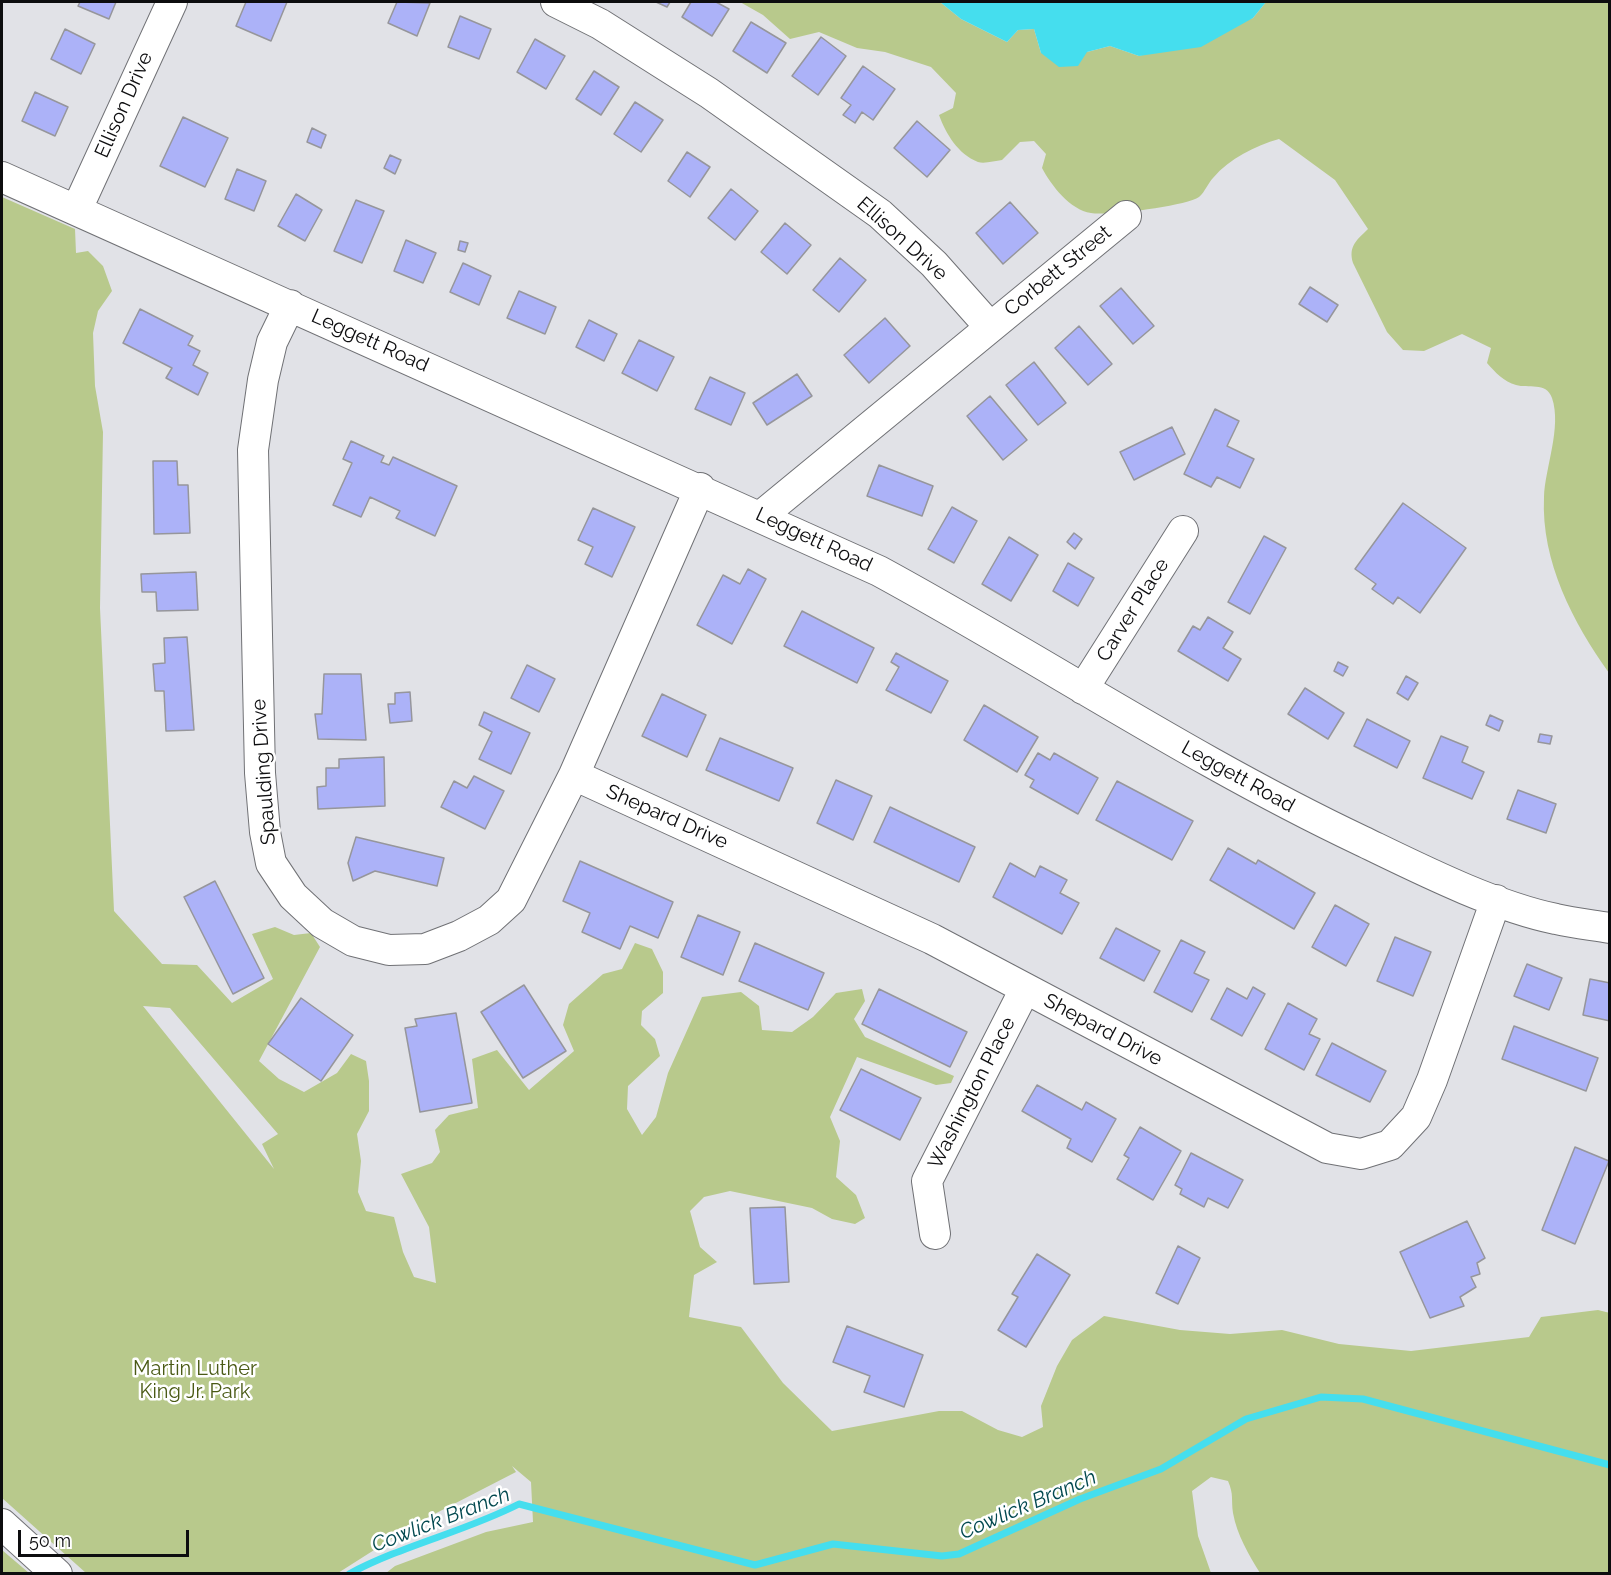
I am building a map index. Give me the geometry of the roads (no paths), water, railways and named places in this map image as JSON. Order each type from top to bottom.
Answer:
[{"type":"street","name":"Ellison Drive","points":[[77,209],[171,2]]},
{"type":"street","name":"Ellison Drive","points":[[556,2],[600,24],[709,93],[880,214],[934,264],[990,327]]},
{"type":"street","name":"Leggett Road","points":[[2,177],[879,570],[994,633],[1083,689],[1278,801],[1394,856],[1496,900],[1554,919],[1610,928]]},
{"type":"street","name":"Corbett Street","points":[[990,327],[1126,216]]},
{"type":"street","name":"Spaulding Drive","points":[[290,305],[272,342],[263,381],[253,450],[260,772],[265,832],[271,863],[293,896],[322,923],[353,941],[390,950],[424,949],[459,936],[489,920],[511,900],[574,775],[700,488]]},
{"type":"street","points":[[761,516],[990,327]]},
{"type":"street","name":"Carver Place","points":[[1083,689],[1184,531]]},
{"type":"street","name":"Shepard Drive","points":[[574,775],[922,934],[1327,1148],[1361,1154],[1390,1145],[1416,1117],[1432,1080],[1496,900]]},
{"type":"street","name":"Washington Place","points":[[935,1234],[927,1181],[1026,989]]},
{"type":"street","points":[[2,1524],[57,1574]]},
{"type":"water","points":[[940,2],[1266,2],[1253,18],[1201,47],[1139,56],[1110,46],[1087,52],[1078,66],[1059,67],[1041,53],[1034,29],[1018,30],[1007,42],[961,19]]},
{"type":"waterway","name":"Cowlick Branch","points":[[349,1574],[519,1504],[755,1565],[833,1544],[942,1556],[959,1554],[1080,1499],[1161,1469],[1246,1419],[1321,1397],[1363,1399],[1610,1465]]},
{"type":"park label","name":"Martin Luther King Jr. Park","points":[[195,1380]]}]
